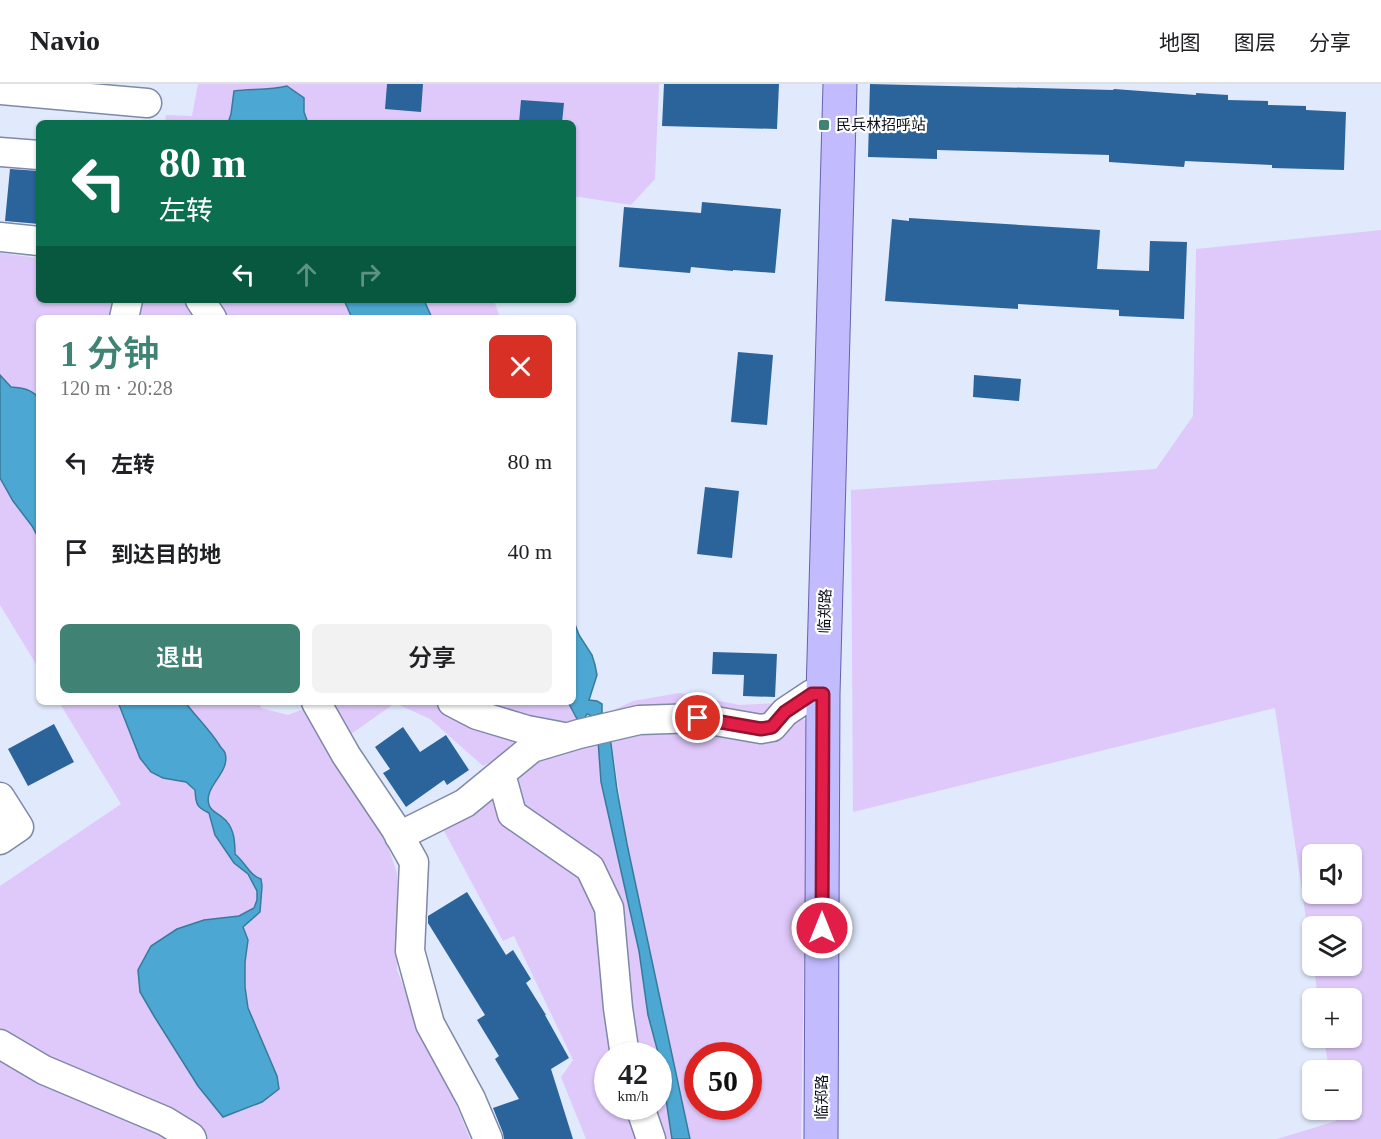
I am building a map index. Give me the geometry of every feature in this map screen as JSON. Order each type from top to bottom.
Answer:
[{"type":"main road","name":"临郑路","points":[[821,1139],[823,694],[840,84]]},
{"type":"lane","points":[[0,90],[147,103]]},
{"type":"lane","points":[[0,152],[36,155]]},
{"type":"lane","points":[[0,237],[36,241]]},
{"type":"lane","points":[[399,836],[465,803],[532,748],[639,720],[698,718],[761,729],[772,727],[785,712],[812,694],[823,694]]},
{"type":"lane","points":[[318,705],[414,862],[410,951],[430,1024],[471,1099],[488,1139]]},
{"type":"lane","points":[[458,705],[477,715],[527,730],[566,738]]},
{"type":"lane","points":[[501,774],[512,814],[590,868],[609,908],[618,1008],[624,1042]]},
{"type":"lane","points":[[0,797],[19,827],[0,840]]},
{"type":"lane","points":[[0,1044],[44,1070],[165,1121],[192,1139]]},
{"type":"lane","points":[[644,1120],[651,1139]]},
{"type":"shaded area","points":[[198,84],[659,84],[655,179],[631,205],[576,196],[576,120],[165,120],[166,115],[192,116]]},
{"type":"shaded area","points":[[1381,230],[1381,1139],[1277,1139],[1336,1120],[1362,1120],[1362,1060],[1327,1060],[1326,1048],[1362,1048],[1362,988],[1317,988],[1315,976],[1362,976],[1362,916],[1306,916],[1304,904],[1362,904],[1362,844],[1302,844],[1302,891],[1275,708],[853,812],[851,490],[1156,469],[1193,416],[1196,249]]},
{"type":"shaded area","points":[[0,253],[36,258],[36,303],[114,303],[112,315],[36,315],[36,664],[0,605]]},
{"type":"shaded area","points":[[138,303],[495,303],[499,315],[136,315]]},
{"type":"shaded area","points":[[679,693],[740,705],[779,703],[808,722],[801,1139],[690,1139],[686,1120],[762,1120],[762,1042],[684,1042],[684,1111],[672,1055],[672,1042],[669,1042],[627,844],[607,713],[633,701]]},
{"type":"shaded area","points":[[61,705],[260,705],[261,708],[288,715],[314,705],[392,705],[347,737],[397,873],[397,970],[470,1139],[0,1139],[0,886],[121,804]]},
{"type":"shaded area","points":[[399,705],[569,705],[572,711],[583,721],[483,766],[430,719]]},
{"type":"shaded area","points":[[598,740],[601,782],[639,951],[648,1015],[655,1042],[594,1042],[594,1120],[669,1120],[672,1139],[586,1139],[561,1077],[573,1060],[514,936],[503,941],[444,831],[532,762]]},
{"type":"water","points":[[287,86],[304,98],[304,112],[307,120],[229,120],[234,91]]},
{"type":"water","points":[[345,303],[425,303],[431,315],[351,315]]},
{"type":"water","points":[[0,375],[11,387],[26,390],[36,396],[36,533],[0,478]]},
{"type":"water","points":[[576,627],[592,655],[597,675],[589,700],[602,704],[602,713],[592,716],[587,714],[583,721],[577,719],[570,705],[576,705]]},
{"type":"water","points":[[119,705],[187,705],[225,752],[224,767],[210,792],[209,805],[229,825],[234,839],[235,854],[253,875],[261,879],[260,912],[243,927],[248,940],[245,987],[248,1008],[277,1076],[279,1089],[262,1102],[223,1117],[198,1086],[140,992],[138,970],[151,946],[177,929],[204,920],[239,916],[254,908],[257,891],[248,874],[234,863],[215,835],[209,813],[201,809],[195,790],[186,782],[163,778],[151,772],[140,758]]},
{"type":"water","points":[[607,713],[627,844],[669,1042],[655,1042],[648,1015],[639,951],[601,782],[594,717]]},
{"type":"water","points":[[672,1055],[684,1120],[686,1120],[690,1139],[672,1139],[669,1120],[672,1120]]},
{"type":"building","points":[[387,84],[423,84],[421,112],[385,109]]},
{"type":"building","points":[[664,84],[779,84],[777,129],[662,126]]},
{"type":"building","points":[[870,84],[1114,89],[1196,95],[1196,93],[1228,95],[1228,100],[1268,101],[1268,105],[1306,106],[1306,110],[1346,112],[1344,170],[1272,168],[1272,165],[1185,161],[1184,167],[1109,162],[1109,155],[937,150],[937,159],[868,157]]},
{"type":"building","points":[[521,100],[564,103],[562,120],[519,120]]},
{"type":"building","points":[[10,169],[36,171],[36,224],[5,221]]},
{"type":"building","points":[[702,202],[781,209],[775,273],[691,267],[690,273],[619,267],[624,207],[701,213]]},
{"type":"building","points":[[909,218],[1100,230],[1097,269],[1149,271],[1150,241],[1187,242],[1184,319],[1119,316],[1119,310],[1018,304],[1018,309],[885,301],[892,219],[909,221]]},
{"type":"building","points":[[738,352],[773,355],[767,425],[731,422]]},
{"type":"building","points":[[974,375],[1021,379],[1019,401],[973,397]]},
{"type":"building","points":[[705,487],[739,491],[732,558],[697,554]]},
{"type":"building","points":[[713,652],[777,654],[775,697],[743,696],[744,675],[712,674]]},
{"type":"building","points":[[54,724],[74,762],[28,786],[8,749]]},
{"type":"building","points":[[403,727],[420,752],[446,735],[469,770],[447,785],[444,780],[406,807],[383,773],[390,769],[375,747]]},
{"type":"building","points":[[467,892],[506,955],[513,950],[531,979],[526,983],[569,1058],[551,1069],[573,1139],[504,1139],[493,1108],[519,1099],[495,1059],[499,1056],[477,1020],[485,1015],[428,923],[428,916]]},
{"type":"place","name":"民兵林招呼站","points":[[824,125]]},
{"type":"route","points":[[698,718],[761,729],[772,727],[785,712],[812,694],[823,694],[822,928]]}]
